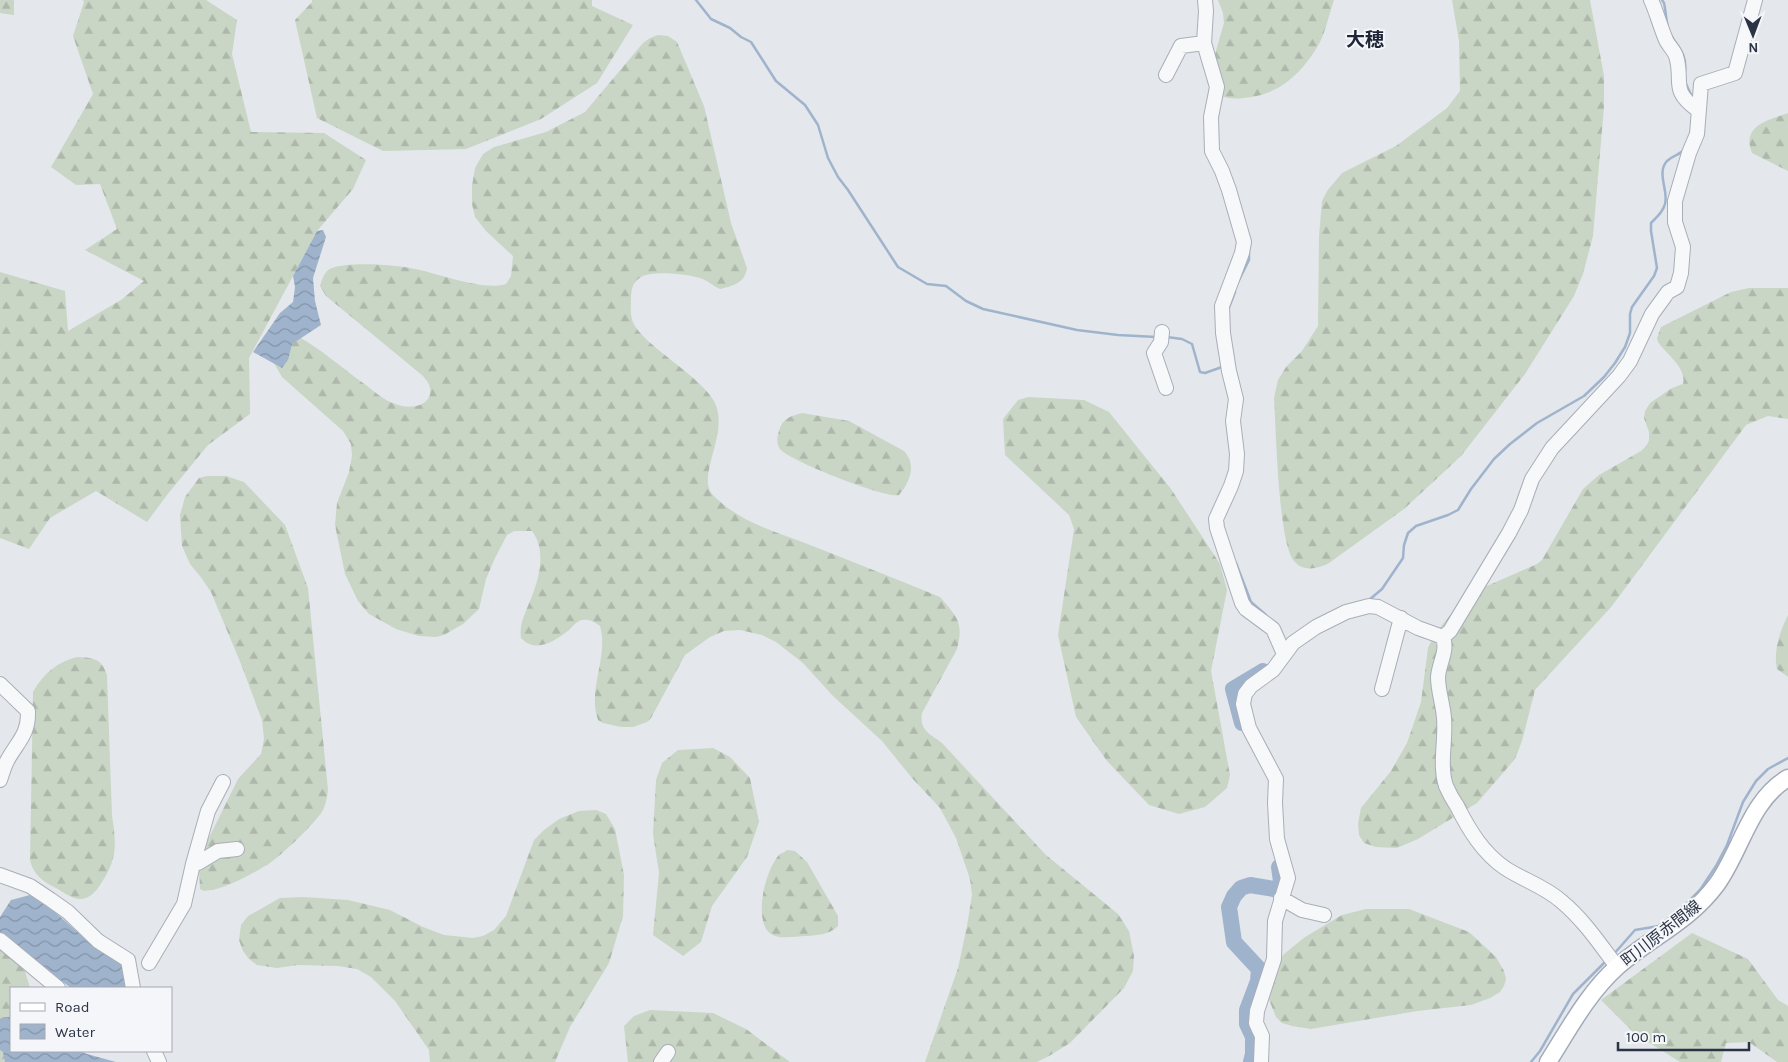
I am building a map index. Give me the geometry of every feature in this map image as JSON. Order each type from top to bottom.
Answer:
[{"type":"main road","name":"町川原赤間線","points":[[1548,1062],[1580,1011],[1617,967],[1695,910],[1724,874],[1764,800],[1772,790],[1788,778]]},
{"type":"street","points":[[1205,0],[1204,43],[1217,87],[1211,117],[1212,151],[1229,190],[1244,242],[1242,253],[1222,306],[1223,333],[1236,399],[1233,421],[1237,454],[1236,471],[1216,519],[1217,528],[1242,603],[1246,609],[1273,629],[1284,654]]},
{"type":"street","points":[[1650,0],[1657,11],[1666,40],[1676,56],[1678,86],[1688,102],[1698,110]]},
{"type":"street","points":[[1442,637],[1450,631],[1458,620],[1509,533],[1521,510],[1532,479],[1552,448],[1619,376],[1630,361],[1652,314],[1668,292],[1677,286],[1681,273],[1683,247],[1674,222],[1675,201],[1689,153],[1697,134],[1701,84],[1735,74],[1755,0]]},
{"type":"street","points":[[1166,76],[1181,46],[1204,43]]},
{"type":"street","points":[[1162,332],[1161,342],[1154,353],[1166,388]]},
{"type":"street","points":[[1261,1062],[1262,1036],[1256,1023],[1257,1011],[1274,959],[1275,921],[1288,878],[1277,839],[1276,779],[1249,728],[1243,704],[1245,694],[1251,686],[1273,670],[1293,643],[1316,627],[1346,612],[1369,606],[1378,607],[1418,628],[1442,637],[1444,651],[1438,675],[1444,718],[1444,775],[1447,788],[1480,845],[1504,868],[1562,901],[1617,967]]},
{"type":"street","points":[[1382,689],[1401,618]]},
{"type":"street","points":[[0,684],[28,711],[28,722],[23,736],[7,762],[0,780]]},
{"type":"street","points":[[148,962],[184,904],[208,811],[223,782]]},
{"type":"street","points":[[193,864],[218,851],[237,849]]},
{"type":"street","points":[[0,874],[30,886],[51,900],[68,912],[98,941],[128,960],[133,987]]},
{"type":"street","points":[[1281,898],[1302,910],[1324,915]]},
{"type":"street","points":[[0,940],[57,987]]},
{"type":"green space","points":[[0,0],[14,0],[14,15],[0,13]]},
{"type":"green space","points":[[83,0],[206,0],[237,20],[232,54],[251,132],[324,133],[366,160],[353,189],[317,231],[249,358],[250,414],[208,445],[147,522],[96,491],[50,518],[29,549],[0,538],[0,272],[65,291],[68,331],[121,300],[144,281],[85,250],[117,229],[100,184],[76,185],[51,167],[93,94],[73,36]]},
{"type":"green space","points":[[312,0],[592,0],[592,6],[633,25],[597,83],[541,119],[466,149],[383,151],[317,118],[295,20]]},
{"type":"green space","points":[[1218,0],[1334,0],[1319,44],[1299,71],[1273,91],[1238,99],[1217,94],[1213,61],[1224,23],[1223,13]]},
{"type":"green space","points":[[1452,0],[1590,0],[1604,76],[1604,106],[1593,236],[1583,274],[1574,296],[1525,374],[1461,456],[1404,509],[1329,563],[1315,568],[1302,567],[1294,561],[1284,532],[1274,398],[1278,380],[1286,367],[1302,351],[1318,326],[1319,236],[1322,201],[1327,191],[1342,173],[1396,146],[1447,108],[1460,91],[1459,41]]},
{"type":"green space","points":[[658,35],[668,36],[677,42],[704,106],[731,223],[747,268],[744,277],[738,283],[720,289],[705,280],[687,275],[661,273],[646,275],[635,283],[631,296],[631,313],[636,328],[656,348],[696,380],[714,401],[718,413],[718,426],[708,477],[709,487],[713,495],[735,513],[758,525],[940,597],[958,620],[960,632],[957,649],[922,713],[924,728],[942,743],[1046,855],[1118,914],[1129,931],[1134,956],[1133,971],[1124,988],[1070,1043],[1037,1062],[925,1062],[958,968],[972,895],[970,879],[956,838],[940,808],[912,778],[882,741],[833,696],[803,663],[776,642],[762,635],[740,630],[724,631],[710,637],[685,655],[651,718],[647,722],[633,727],[621,727],[598,720],[595,708],[596,685],[602,650],[600,626],[589,620],[580,621],[552,642],[539,645],[527,643],[521,638],[524,615],[539,575],[540,566],[539,547],[532,531],[514,531],[507,535],[486,579],[479,609],[463,624],[444,635],[436,637],[419,636],[396,629],[369,614],[358,601],[345,574],[335,525],[337,503],[349,472],[352,456],[351,444],[343,431],[282,377],[274,363],[297,336],[323,352],[378,395],[391,402],[404,406],[418,406],[423,404],[429,397],[430,388],[423,376],[326,296],[320,286],[324,275],[330,269],[340,266],[376,264],[411,268],[476,284],[497,286],[506,284],[511,276],[513,256],[486,231],[475,217],[472,204],[475,168],[483,154],[494,147],[546,132],[585,112],[643,43]]},
{"type":"green space","points":[[1788,113],[1788,171],[1752,153],[1750,136],[1758,125]]},
{"type":"green space","points":[[1749,288],[1788,288],[1788,419],[1768,416],[1746,425],[1612,606],[1535,690],[1522,741],[1515,759],[1477,803],[1418,839],[1397,848],[1376,847],[1364,843],[1359,835],[1358,824],[1361,808],[1391,771],[1407,743],[1421,702],[1428,648],[1434,635],[1456,608],[1478,590],[1542,560],[1583,489],[1599,475],[1641,451],[1647,445],[1649,432],[1644,418],[1645,411],[1650,403],[1672,388],[1683,384],[1682,372],[1658,342],[1657,338],[1661,327],[1731,292]]},
{"type":"green space","points":[[1028,397],[1084,400],[1109,412],[1171,489],[1220,564],[1227,590],[1211,671],[1230,775],[1227,788],[1205,807],[1179,814],[1149,805],[1107,761],[1076,717],[1058,635],[1074,529],[1069,515],[1005,455],[1003,419],[1018,400]]},
{"type":"green space","points":[[802,413],[849,421],[904,451],[908,456],[911,468],[909,479],[899,495],[876,491],[839,478],[802,462],[781,450],[778,446],[777,438],[782,424],[790,417]]},
{"type":"green space","points":[[226,476],[244,482],[285,525],[308,588],[328,790],[325,804],[318,818],[276,859],[238,881],[220,888],[204,891],[200,889],[199,869],[202,852],[238,779],[261,754],[264,739],[262,720],[211,592],[190,564],[182,546],[180,515],[185,497],[199,478]]},
{"type":"green space","points":[[1788,615],[1788,677],[1777,669],[1776,655],[1780,634]]},
{"type":"green space","points":[[77,657],[96,660],[105,669],[107,675],[112,816],[115,837],[114,854],[109,870],[98,888],[87,898],[82,899],[69,896],[42,880],[33,869],[30,860],[33,692],[51,670],[63,662]]},
{"type":"green space","points":[[713,748],[730,757],[750,778],[759,822],[747,857],[712,906],[701,942],[683,956],[653,935],[659,873],[653,834],[656,780],[662,763],[678,750]]},
{"type":"green space","points":[[596,810],[606,814],[615,829],[624,875],[623,916],[609,963],[570,1027],[555,1062],[430,1062],[429,1050],[395,1001],[371,977],[357,969],[338,966],[298,965],[277,968],[257,965],[243,951],[239,940],[241,925],[248,916],[280,898],[304,897],[348,900],[390,910],[423,927],[444,935],[473,938],[483,936],[494,930],[506,916],[534,840],[559,819],[579,811]]},
{"type":"green space","points":[[787,850],[795,851],[807,862],[838,916],[838,926],[831,931],[819,935],[783,937],[774,936],[765,927],[762,918],[762,906],[766,882],[775,861],[780,854]]},
{"type":"green space","points":[[1366,909],[1409,909],[1469,932],[1496,957],[1504,971],[1506,979],[1504,986],[1500,992],[1490,998],[1471,1005],[1417,1011],[1311,1029],[1282,1023],[1276,1017],[1268,997],[1272,970],[1284,954],[1305,937],[1342,915]]},
{"type":"green space","points":[[1692,933],[1748,959],[1778,1000],[1788,1006],[1788,1062],[1777,1062],[1749,1042],[1726,1043],[1721,1062],[1680,1062],[1634,1033],[1601,1000]]},
{"type":"green space","points":[[0,937],[18,948],[30,987],[10,987],[10,1052],[78,1062],[0,1062]]},
{"type":"green space","points":[[650,1010],[713,1013],[746,1029],[790,1062],[628,1062],[624,1026],[634,1016]]},
{"type":"water","points":[[323,230],[326,237],[313,278],[315,301],[321,325],[292,344],[288,360],[282,368],[253,352],[280,313],[293,302],[295,287],[293,276],[317,231]]},
{"type":"water","points":[[30,895],[55,912],[91,944],[119,960],[126,972],[128,987],[70,987],[0,935],[0,917],[11,900]]},
{"type":"water","points":[[10,1017],[10,1052],[82,1052],[116,1062],[5,1062],[3,1052],[0,1050],[0,1019]]},
{"type":"waterway","points":[[696,0],[711,19],[730,28],[751,42],[776,81],[805,105],[818,125],[828,158],[838,177],[898,267],[927,284],[946,286],[966,301],[983,309],[1077,330],[1156,337]]},
{"type":"waterway","points":[[1662,0],[1669,31],[1683,54],[1685,71]]},
{"type":"waterway","points":[[1686,84],[1693,99]]},
{"type":"waterway","points":[[1369,600],[1382,589],[1403,558],[1404,545],[1408,533],[1416,526],[1458,510],[1494,459],[1510,444],[1537,423],[1584,396],[1604,377],[1615,363],[1625,347],[1630,333],[1632,307],[1654,276],[1657,268],[1651,223],[1661,212],[1665,204],[1664,166],[1669,159],[1684,150]]},
{"type":"waterway","points":[[1237,284],[1249,260],[1249,252]]},
{"type":"waterway","points":[[1228,310],[1235,292]]},
{"type":"waterway","points":[[1167,337],[1182,339],[1192,344],[1200,372],[1205,373],[1222,367]]},
{"type":"waterway","points":[[1236,563],[1251,602],[1266,615]]},
{"type":"waterway","points":[[1242,723],[1233,689],[1263,671]]},
{"type":"waterway","points":[[1613,955],[1635,930],[1659,926],[1700,890],[1727,845],[1743,802],[1756,781],[1768,769],[1788,758]]},
{"type":"waterway","points":[[1251,1062],[1253,1037],[1247,1024],[1247,1010],[1258,981],[1259,969],[1234,942],[1229,907],[1234,896],[1241,888],[1250,885],[1274,889],[1279,887],[1281,881],[1279,867]]},
{"type":"waterway","points":[[1531,1062],[1540,1051],[1573,994],[1607,960]]},
{"type":"district","name":"大穂","points":[[1365,40]]}]
